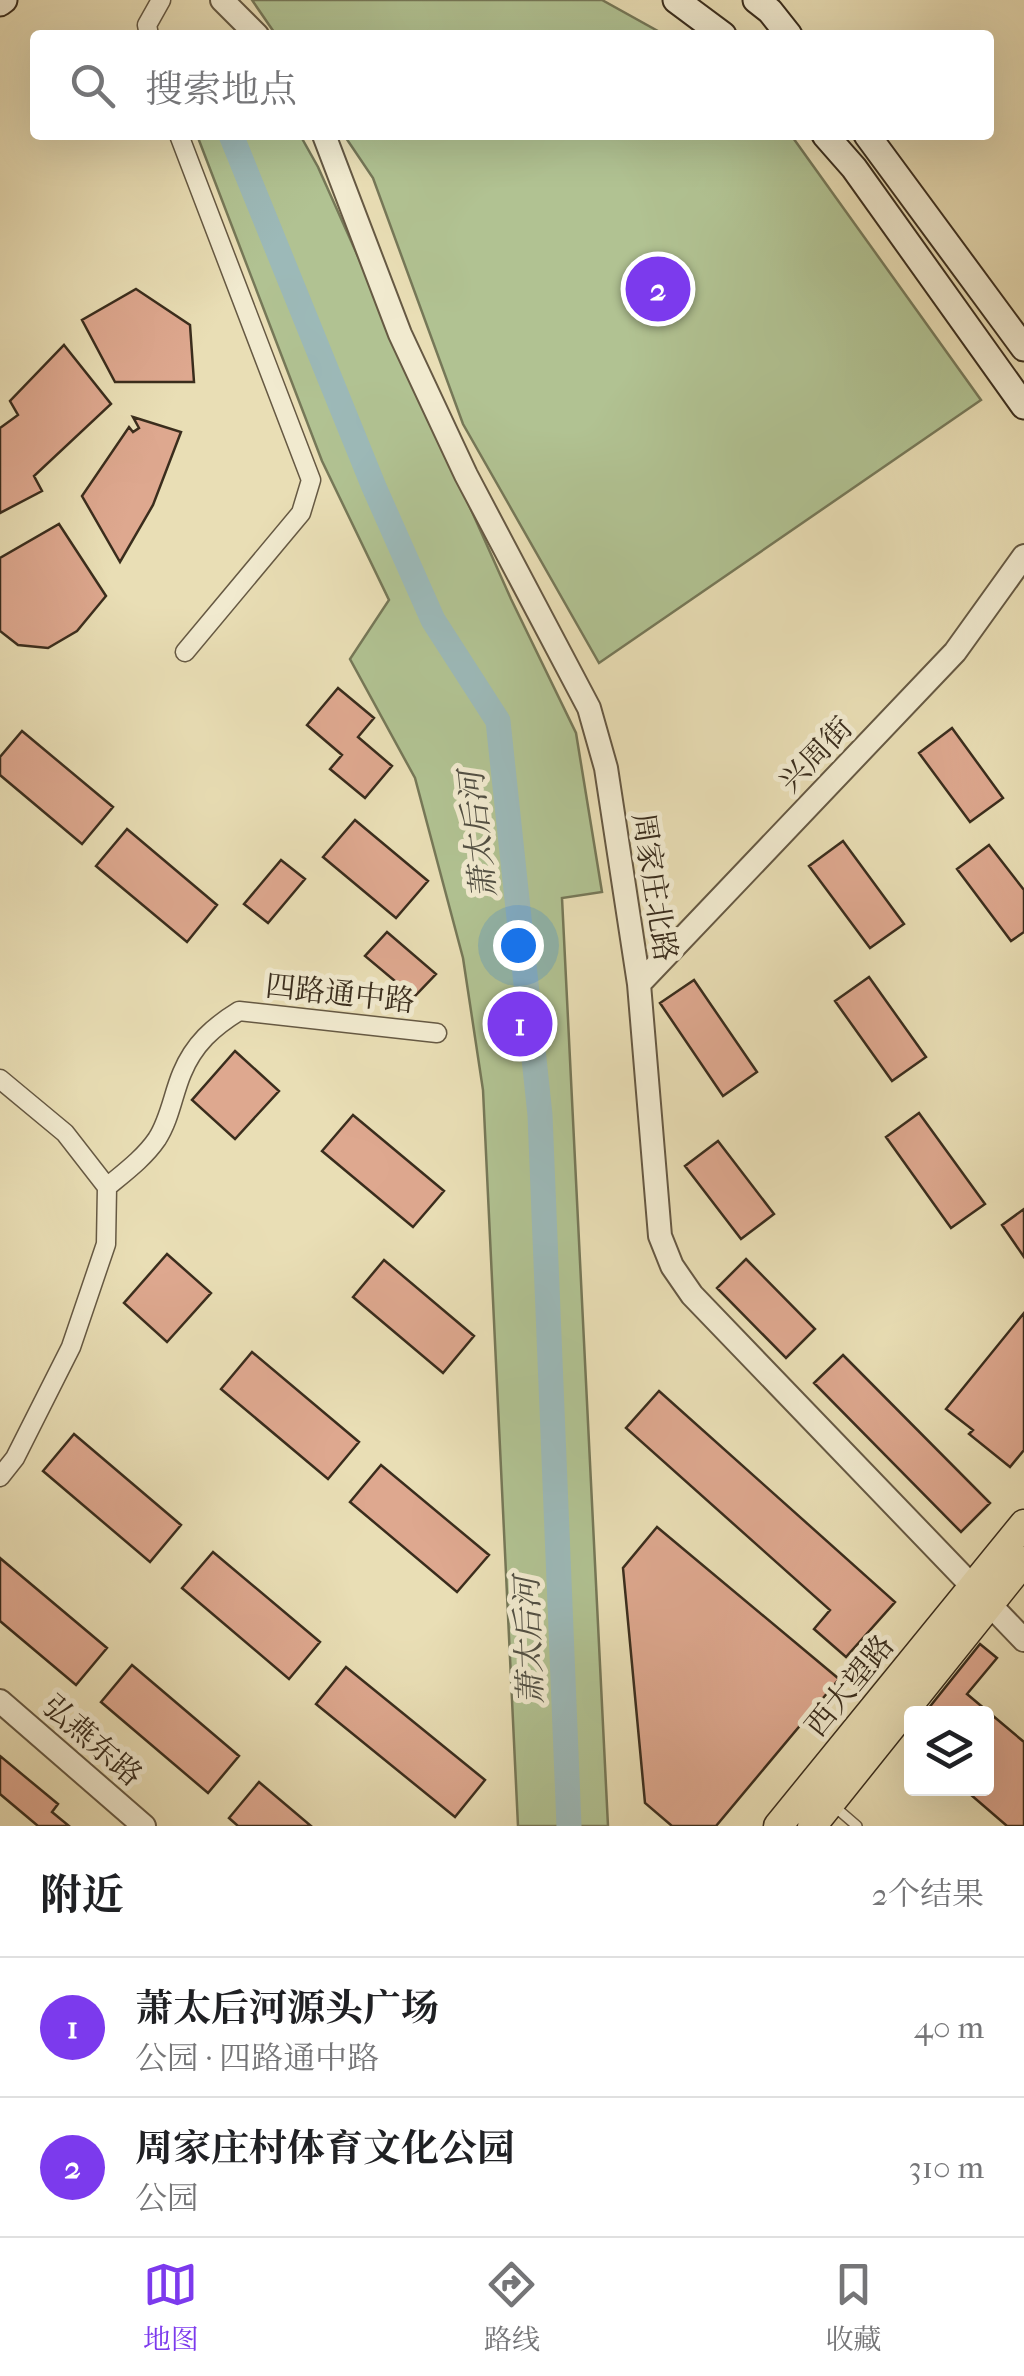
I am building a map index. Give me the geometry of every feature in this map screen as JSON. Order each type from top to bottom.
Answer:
[{"type":"main road","points":[[676,0],[716,30]]},
{"type":"main road","points":[[770,4],[786,30]]},
{"type":"main road","points":[[829,140],[854,168],[1024,406]]},
{"type":"main road","points":[[871,140],[1024,348]]},
{"type":"main road","points":[[980,1596],[1024,1524]]},
{"type":"main road","points":[[980,1596],[1024,1561]]},
{"type":"main road","name":"西大望路","points":[[778,1826],[820,1794],[980,1596]]},
{"type":"main road","points":[[812,1826],[820,1794]]},
{"type":"street","points":[[148,30],[161,0]]},
{"type":"street","points":[[222,0],[252,30]]},
{"type":"street","points":[[181,140],[311,480],[301,513],[185,652]]},
{"type":"street","name":"周家庄北路","points":[[326,140],[400,334],[466,474],[589,708],[606,768],[639,984],[660,1236],[672,1266],[692,1295],[1024,1640]]},
{"type":"street","name":"兴周街","points":[[639,984],[955,652],[1024,556]]},
{"type":"street","name":"四路通中路","points":[[107,1187],[138,1162],[158,1137],[182,1073],[200,1040],[239,1011],[437,1033]]},
{"type":"street","points":[[0,1079],[64,1134],[107,1187],[106,1244],[71,1347],[15,1458],[0,1477]]},
{"type":"street","name":"弘燕东路","points":[[0,1701],[144,1826]]},
{"type":"lane","points":[[820,1794],[857,1826]]},
{"type":"green space","points":[[252,0],[602,0],[656,30],[273,30]]},
{"type":"green space","points":[[199,140],[303,140],[576,733],[602,892],[562,898],[608,1826],[518,1826],[483,1090],[463,958],[415,778],[350,659],[389,600],[322,461]]},
{"type":"green space","points":[[347,140],[795,140],[981,400],[599,663],[463,424],[373,178]]},
{"type":"building","points":[[136,289],[190,325],[194,382],[115,382],[82,320]]},
{"type":"building","points":[[64,345],[111,404],[34,476],[42,491],[0,513],[0,428],[18,415],[10,401]]},
{"type":"building","points":[[133,417],[181,432],[153,505],[120,562],[82,496],[129,427],[133,432],[139,428]]},
{"type":"building","points":[[59,524],[106,596],[77,631],[48,648],[18,645],[0,631],[0,558]]},
{"type":"building","points":[[338,688],[374,718],[358,737],[392,766],[365,798],[330,769],[342,755],[307,725]]},
{"type":"building","points":[[952,728],[1003,798],[970,822],[919,753]]},
{"type":"building","points":[[22,731],[113,807],[82,844],[0,775],[0,757]]},
{"type":"building","points":[[355,820],[428,881],[396,918],[323,857]]},
{"type":"building","points":[[127,829],[217,905],[187,942],[96,866]]},
{"type":"building","points":[[843,841],[904,924],[870,948],[809,866]]},
{"type":"building","points":[[989,845],[1024,890],[1024,932],[1011,941],[957,869]]},
{"type":"building","points":[[281,860],[305,879],[268,923],[244,904]]},
{"type":"building","points":[[387,932],[436,974],[414,997],[365,956]]},
{"type":"building","points":[[869,977],[926,1057],[892,1081],[835,1001]]},
{"type":"building","points":[[694,980],[757,1072],[723,1096],[660,1003]]},
{"type":"building","points":[[235,1051],[279,1091],[235,1139],[192,1100]]},
{"type":"building","points":[[919,1113],[985,1204],[951,1228],[886,1137]]},
{"type":"building","points":[[353,1115],[444,1191],[413,1227],[322,1151]]},
{"type":"building","points":[[718,1141],[774,1214],[741,1239],[685,1166]]},
{"type":"building","points":[[1024,1209],[1024,1257],[1002,1225]]},
{"type":"building","points":[[167,1254],[211,1293],[167,1342],[124,1303]]},
{"type":"building","points":[[746,1259],[815,1329],[786,1358],[717,1288]]},
{"type":"building","points":[[384,1260],[474,1336],[443,1373],[353,1297]]},
{"type":"building","points":[[1024,1313],[1024,1450],[1010,1467],[969,1434],[973,1430],[946,1409]]},
{"type":"building","points":[[252,1352],[359,1442],[328,1479],[221,1389]]},
{"type":"building","points":[[843,1355],[990,1503],[961,1532],[814,1383]]},
{"type":"building","points":[[659,1391],[895,1602],[846,1657],[814,1629],[830,1610],[626,1428]]},
{"type":"building","points":[[74,1434],[181,1525],[150,1562],[43,1471]]},
{"type":"building","points":[[381,1465],[489,1555],[457,1592],[350,1502]]},
{"type":"building","points":[[657,1527],[839,1679],[716,1826],[672,1826],[645,1803],[623,1568]]},
{"type":"building","points":[[213,1552],[320,1642],[289,1679],[182,1588]]},
{"type":"building","points":[[0,1558],[107,1648],[76,1685],[0,1621]]},
{"type":"building","points":[[980,1644],[997,1658],[967,1694],[981,1706],[930,1706]]},
{"type":"building","points":[[132,1665],[239,1756],[208,1793],[101,1702]]},
{"type":"building","points":[[346,1667],[485,1780],[455,1817],[316,1704]]},
{"type":"building","points":[[994,1717],[1024,1742],[1024,1826],[1007,1826],[972,1796],[994,1796]]},
{"type":"building","points":[[0,1756],[58,1804],[52,1812],[69,1826],[38,1826],[0,1794]]},
{"type":"building","points":[[259,1782],[311,1826],[238,1826],[229,1818]]},
{"type":"waterway","name":"萧太后河","points":[[233,140],[374,487],[433,620],[498,721],[540,1115],[569,1826]]},
{"type":"place","name":"周家庄村体育文化公园","points":[[658,289]]},
{"type":"place","name":"萧太后河源头广场","points":[[520,1024]]}]
